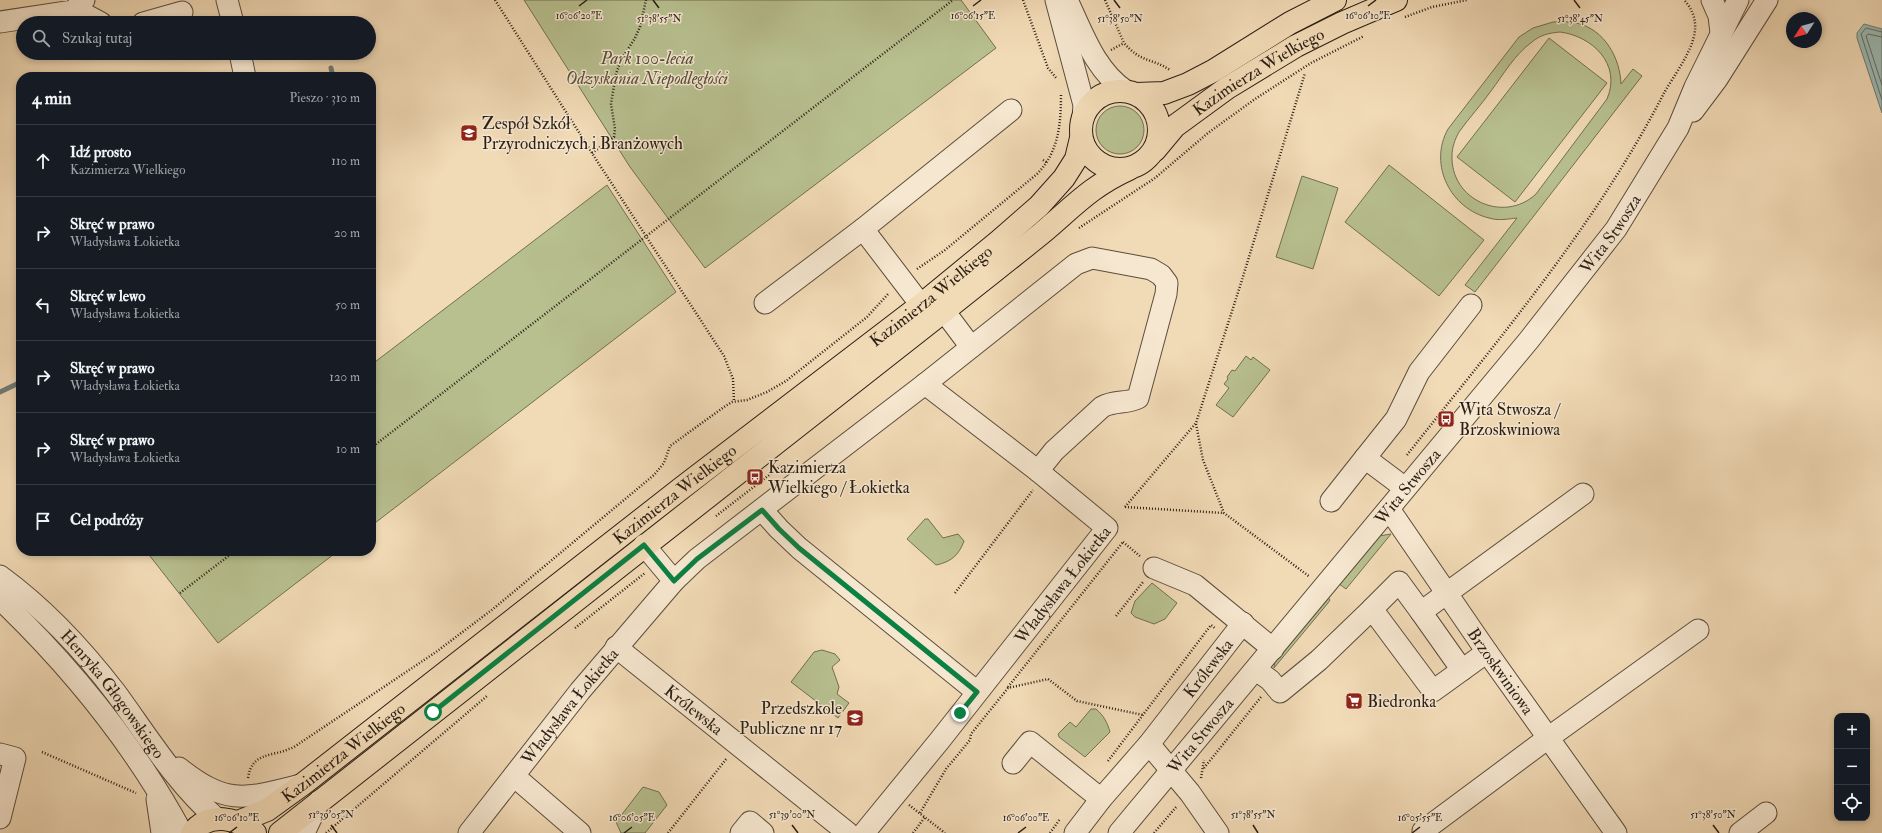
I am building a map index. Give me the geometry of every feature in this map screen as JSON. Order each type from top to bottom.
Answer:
[{"type":"main road","name":"Kazimierza Wielkiego","points":[[1131,92],[1164,94],[1184,86],[1212,71],[1290,23],[1335,0]]},
{"type":"main road","name":"Kazimierza Wielkiego","points":[[1155,150],[1175,126],[1227,88],[1296,46],[1349,20],[1396,0]]},
{"type":"main road","points":[[1115,91],[1131,92],[1146,100],[1153,108],[1158,118],[1160,129],[1159,140],[1155,150],[1148,159],[1139,165],[1130,168],[1114,169],[1100,163],[1092,157],[1082,128],[1087,109],[1094,100],[1104,94],[1115,91]]},
{"type":"main road","name":"Kazimierza Wielkiego","points":[[247,827],[683,487],[921,305],[1011,231],[1048,197],[1073,165],[1079,151],[1082,128]]},
{"type":"main road","name":"Kazimierza Wielkiego","points":[[280,833],[644,545],[944,311],[1042,232],[1093,188],[1107,179],[1130,168]]},
{"type":"main road","points":[[192,833],[204,823],[217,819],[231,819],[247,827]]},
{"type":"street","points":[[227,0],[231,16]]},
{"type":"street","points":[[1056,0],[1084,105],[1082,128]]},
{"type":"street","points":[[1067,0],[1092,52],[1111,79],[1131,92]]},
{"type":"street","points":[[1712,0],[1719,16],[1721,33]]},
{"type":"street","name":"Wita Stwosza","points":[[1119,833],[1529,340],[1616,229],[1678,128],[1721,33],[1738,0]]},
{"type":"street","name":"Wita Stwosza","points":[[1678,128],[1706,96],[1767,0]]},
{"type":"street","points":[[29,16],[78,6],[88,16]]},
{"type":"street","points":[[168,16],[182,12]]},
{"type":"street","points":[[0,22],[16,19]]},
{"type":"street","points":[[241,60],[244,72]]},
{"type":"street","points":[[765,303],[863,229],[1011,110]]},
{"type":"street","points":[[863,229],[902,278],[921,305]]},
{"type":"street","name":"Władysława Łokietka","points":[[469,833],[616,647],[674,581],[697,559],[925,384],[1076,264],[1092,258],[1151,269],[1161,275],[1167,284],[1166,294],[1138,398],[1132,402],[1108,403],[1102,407],[1054,451],[1041,474]]},
{"type":"street","points":[[1331,501],[1396,420],[1419,372],[1471,305]]},
{"type":"street","points":[[944,311],[971,347]]},
{"type":"street","name":"Władysława Łokietka","points":[[864,833],[1107,528],[1041,474],[925,384]]},
{"type":"street","points":[[1365,458],[1405,488]]},
{"type":"street","points":[[1421,612],[1583,494]]},
{"type":"street","name":"Brzoskwiniowa","points":[[1389,509],[1487,652],[1616,833]]},
{"type":"street","points":[[762,510],[799,548],[977,692]]},
{"type":"street","points":[[644,545],[674,581]]},
{"type":"street","points":[[1154,568],[1190,582],[1243,623]]},
{"type":"street","name":"Henryka Głogowskiego","points":[[0,576],[39,609],[94,666],[156,750],[196,800],[217,819]]},
{"type":"street","points":[[1256,670],[1270,680],[1280,692],[1320,660],[1399,582],[1462,670]]},
{"type":"street","name":"Henryka Głogowskiego","points":[[0,599],[55,654],[87,693],[145,790],[182,833]]},
{"type":"street","points":[[1372,609],[1432,691],[1487,652]]},
{"type":"street","name":"Królewska","points":[[1075,833],[1101,799],[1148,744],[1243,623],[1273,649]]},
{"type":"street","points":[[1423,832],[1548,738],[1698,630]]},
{"type":"street","name":"Królewska","points":[[616,647],[848,833]]},
{"type":"street","points":[[1013,763],[1030,742],[1101,799]]},
{"type":"street","points":[[1148,744],[1171,769],[1218,833]]},
{"type":"street","points":[[156,750],[208,788],[223,794],[239,797],[253,796],[303,784]]},
{"type":"street","points":[[0,754],[15,758],[0,818]]},
{"type":"street","points":[[514,776],[580,833]]},
{"type":"street","points":[[145,790],[160,812],[162,833]]},
{"type":"street","points":[[304,833],[319,801]]},
{"type":"street","points":[[1740,833],[1766,814]]},
{"type":"street","points":[[741,833],[750,822],[763,833]]},
{"type":"path","points":[[495,0],[729,365],[733,379],[734,401]]},
{"type":"path","points":[[592,152],[614,137],[615,129],[611,104],[616,74],[621,60],[640,27],[646,0]]},
{"type":"path","points":[[376,444],[953,0]]},
{"type":"path","points":[[1023,0],[1048,68],[1059,82]]},
{"type":"path","points":[[1104,0],[1124,43]]},
{"type":"path","points":[[1664,93],[1670,85],[1688,51],[1695,31],[1693,13],[1684,0]]},
{"type":"path","points":[[1224,513],[1125,507],[1196,423],[1305,73]]},
{"type":"path","points":[[248,782],[249,771],[258,759],[264,755],[289,749],[300,743],[405,674],[493,609],[660,470],[670,446],[724,406],[734,401],[747,400],[775,388],[786,381],[871,313],[902,278],[945,250],[1037,174],[1048,163],[1053,153],[1060,124],[1060,88]]},
{"type":"path","points":[[1043,160],[1048,163]]},
{"type":"path","points":[[1196,423],[1203,460],[1224,513],[1310,577]]},
{"type":"path","points":[[955,594],[1041,474]]},
{"type":"path","points":[[1107,528],[1154,568],[1116,616]]},
{"type":"path","points":[[920,813],[946,769],[970,740],[971,734],[1123,542]]},
{"type":"path","points":[[180,593],[228,556]]},
{"type":"path","points":[[574,628],[659,563]]},
{"type":"path","points":[[1106,763],[1211,625],[1229,640]]},
{"type":"path","points":[[1008,688],[1048,680],[1077,701],[1142,715]]},
{"type":"path","points":[[1204,768],[1262,694]]},
{"type":"path","points":[[326,833],[488,695]]},
{"type":"path","points":[[668,833],[737,745]]},
{"type":"path","points":[[42,752],[145,790]]},
{"type":"path","points":[[896,794],[945,833]]},
{"type":"path","points":[[1050,833],[1063,816]]},
{"type":"path","points":[[913,833],[925,817]]},
{"type":"green space","name":"Park 100-lecia Odzyskania Niepodległości","points":[[524,0],[961,0],[996,48],[705,268],[630,167]]},
{"type":"green space","points":[[1553,22],[1574,22],[1587,27],[1596,32],[1609,46],[1618,64],[1621,84],[1633,69],[1642,76],[1475,292],[1465,285],[1517,218],[1503,220],[1492,219],[1476,213],[1464,205],[1454,195],[1447,184],[1442,171],[1442,143],[1448,129],[1519,37],[1533,28]],"holes":[[[1560,32],[1583,39],[1593,46],[1607,63],[1611,86],[1607,99],[1536,194],[1523,203],[1509,207],[1495,207],[1481,203],[1469,195],[1460,184],[1454,171],[1452,152],[1459,132],[1520,52],[1541,36]]]},
{"type":"green space","points":[[1549,38],[1607,83],[1515,202],[1457,157]]},
{"type":"green space","points":[[1115,106],[1125,106],[1134,110],[1140,116],[1144,125],[1144,135],[1140,144],[1134,150],[1125,154],[1115,154],[1106,150],[1100,144],[1096,135],[1096,125],[1100,116],[1106,110]]},
{"type":"green space","points":[[1389,165],[1484,240],[1439,296],[1345,222]]},
{"type":"green space","points":[[1302,176],[1338,188],[1313,269],[1276,257]]},
{"type":"green space","points":[[607,185],[676,292],[376,522],[376,361]]},
{"type":"green space","points":[[1246,356],[1251,360],[1253,357],[1270,370],[1233,417],[1216,405],[1229,388],[1224,384],[1228,379],[1227,377],[1232,370],[1235,371]]},
{"type":"green space","points":[[925,519],[928,519],[943,538],[958,534],[964,541],[960,550],[950,560],[936,565],[907,539]]},
{"type":"green space","points":[[1391,534],[1346,589],[1338,583],[1379,536]]},
{"type":"green space","points":[[150,556],[331,556],[218,643]]},
{"type":"green space","points":[[1152,583],[1177,603],[1165,619],[1154,624],[1135,617],[1131,613],[1135,601]]},
{"type":"green space","points":[[1327,596],[1330,600],[1328,603],[1274,668],[1275,659]]},
{"type":"green space","points":[[822,650],[835,654],[840,660],[832,667],[839,687],[837,694],[849,703],[838,718],[791,682],[814,652]]},
{"type":"green space","points":[[1091,709],[1096,709],[1101,714],[1110,732],[1085,757],[1059,737],[1058,734],[1070,722],[1076,727]]},
{"type":"green space","points":[[643,787],[659,792],[667,805],[645,833],[621,833],[616,822]]},
{"type":"water","points":[[1864,24],[1882,29],[1882,113],[1857,38],[1857,33]]},
{"type":"waterway","points":[[331,68],[332,72]]},
{"type":"waterway","points":[[0,392],[16,384]]},
{"type":"place","name":"Zespół Szkół Przyrodniczych i Branżowych","points":[[469,133]]},
{"type":"place","name":"Wita Stwosza / Brzoskwiniowa","points":[[1446,419]]},
{"type":"place","name":"Kazimierza Wielkiego / Łokietka","points":[[755,477]]},
{"type":"place","name":"Biedronka","points":[[1354,701]]},
{"type":"place","name":"Przedszkole Publiczne nr 17","points":[[855,718]]},
{"type":"route","points":[[433,712],[644,545],[674,581],[697,559],[762,510],[799,548],[977,692],[960,713]]}]
